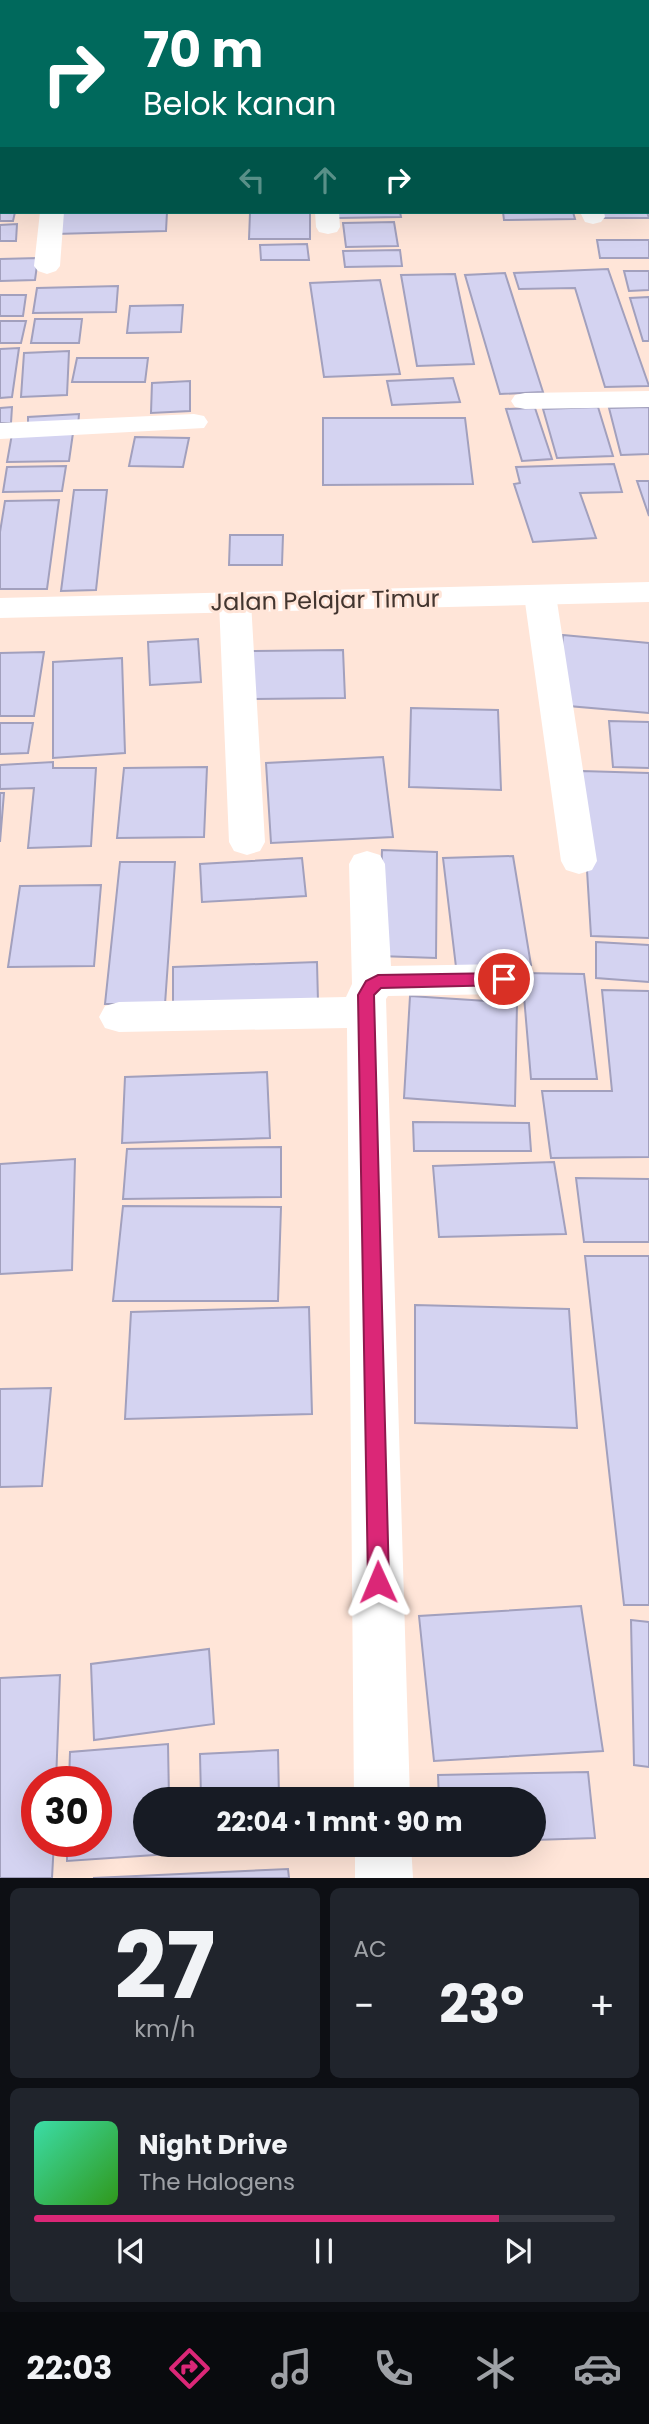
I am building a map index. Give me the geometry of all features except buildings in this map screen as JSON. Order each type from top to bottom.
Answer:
[{"type":"street","points":[[47,266],[52,214]]},
{"type":"street","points":[[525,401],[649,399]]},
{"type":"street","points":[[0,430],[194,422]]},
{"type":"street","name":"Jalan Pelajar Timur","points":[[0,608],[649,592]]},
{"type":"street","points":[[540,595],[579,861]]},
{"type":"street","points":[[234,602],[247,842]]},
{"type":"street","points":[[367,864],[383,1787]]},
{"type":"street","points":[[119,1017],[369,998],[384,981],[504,979]]},
{"type":"street","points":[[383,1857],[384,1878]]},
{"type":"route","points":[[378,1582],[366,995],[378,981],[504,979]]}]
